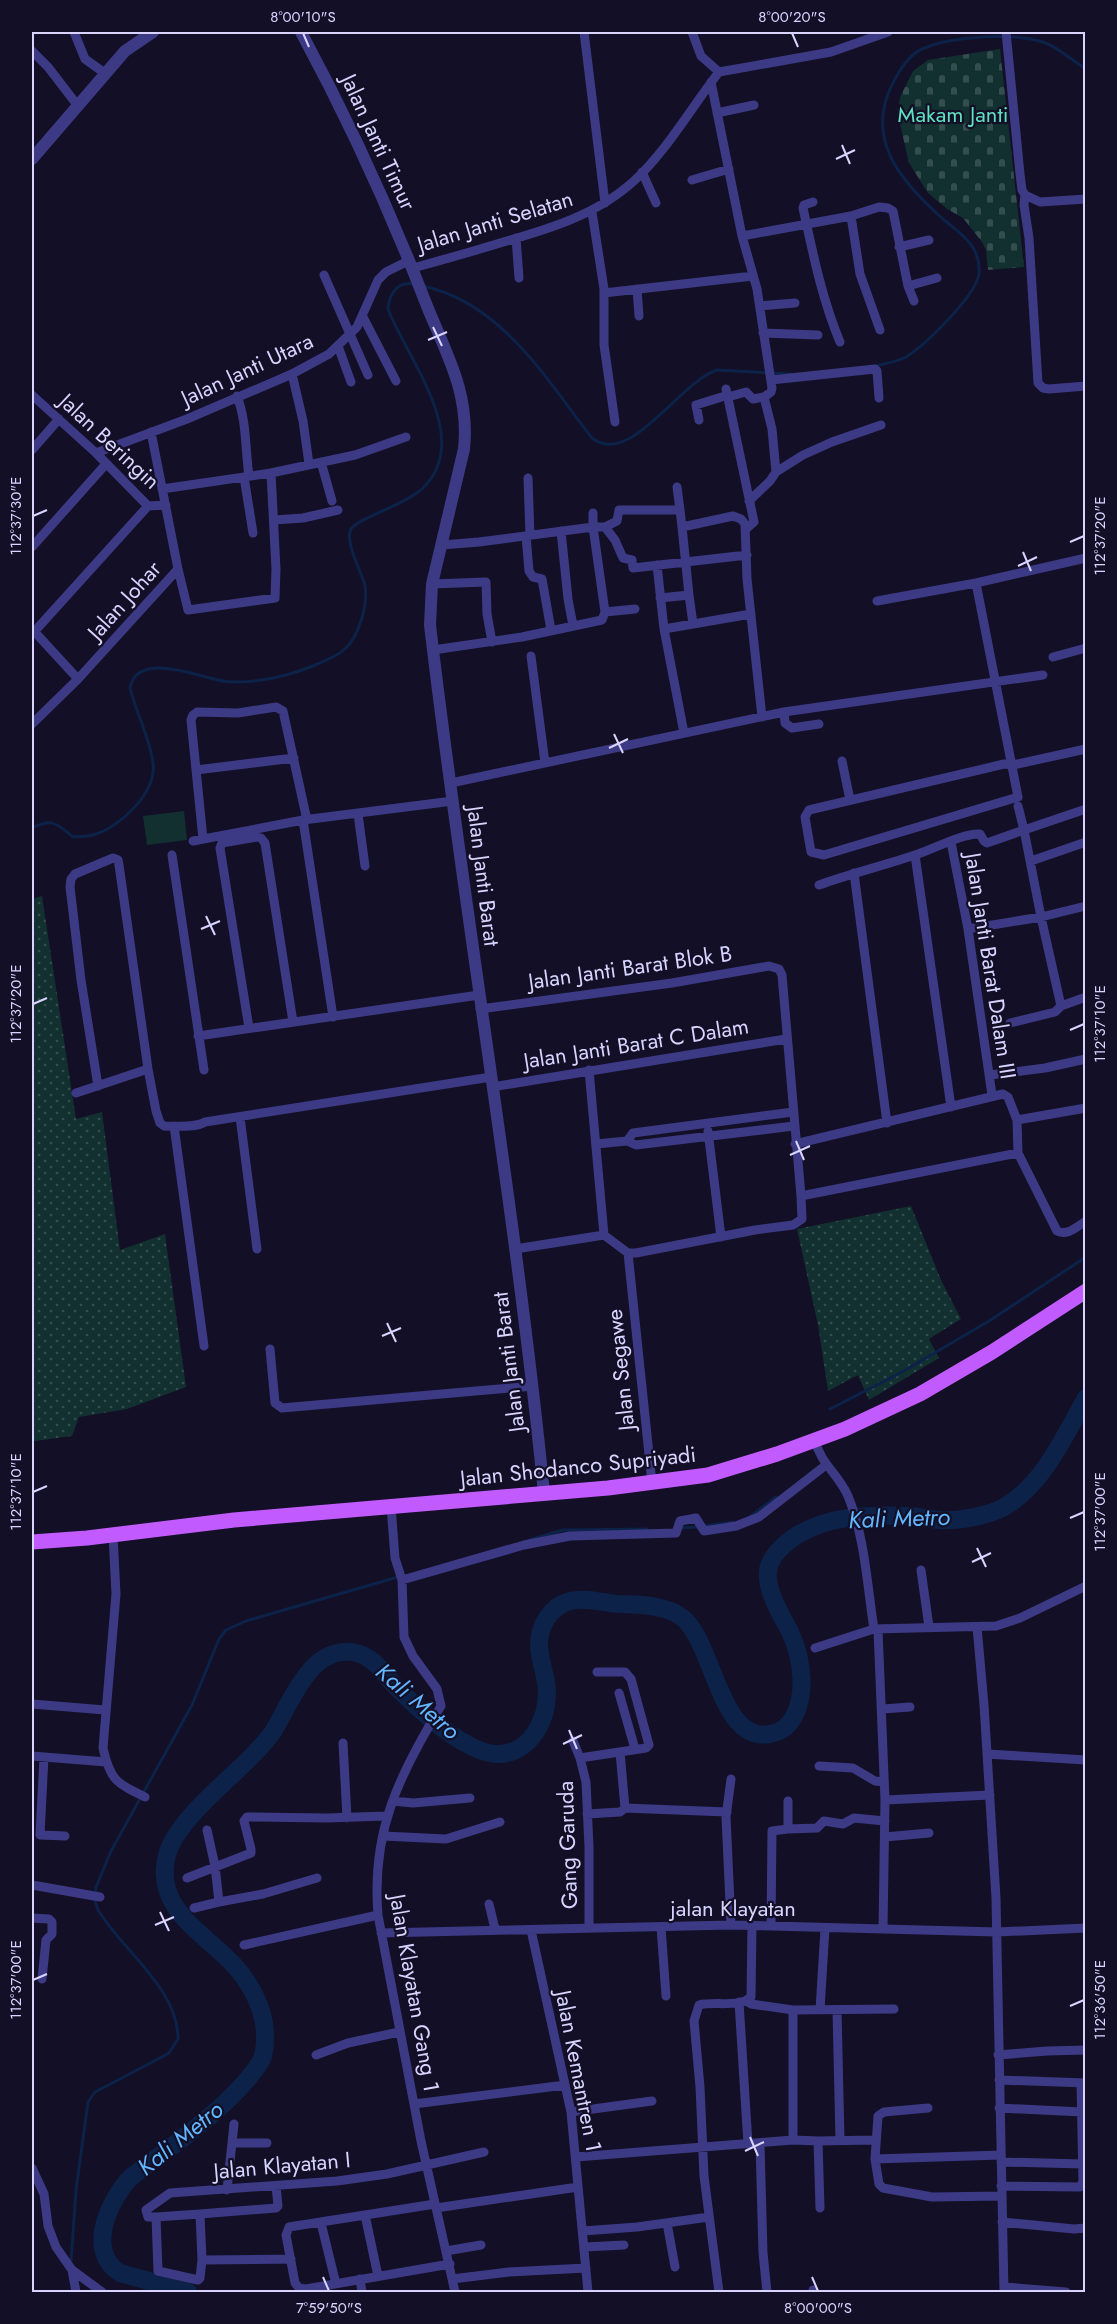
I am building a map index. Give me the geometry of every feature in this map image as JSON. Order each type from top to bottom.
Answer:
[{"type":"main road","name":"Jalan Shodanco Supriyadi","points":[[32,1542],[113,1535],[234,1520],[652,1483],[723,1471],[815,1440],[920,1394],[992,1352],[1086,1291]]},
{"type":"street","points":[[74,32],[85,59],[106,74]]},
{"type":"street","points":[[32,159],[125,51],[153,32]]},
{"type":"street","name":"Jalan Janti Timur","points":[[301,32],[348,122],[412,267]]},
{"type":"street","points":[[584,32],[605,203]]},
{"type":"street","points":[[692,32],[701,56],[719,72],[831,52],[888,32]]},
{"type":"street","points":[[1006,32],[1022,190],[1025,195],[1040,202],[1086,199]]},
{"type":"street","points":[[32,51],[78,106]]},
{"type":"street","name":"Jalan Janti Selatan","points":[[412,267],[516,238],[592,212],[642,172],[662,150],[719,72]]},
{"type":"street","points":[[696,405],[728,394],[746,392],[753,399],[771,392],[760,306],[742,236],[711,82]]},
{"type":"street","points":[[717,113],[754,105]]},
{"type":"street","points":[[692,180],[729,169]]},
{"type":"street","points":[[642,172],[656,203]]},
{"type":"street","points":[[1025,195],[1038,383],[1043,388],[1049,389],[1086,386]]},
{"type":"street","points":[[813,202],[804,206],[807,224],[826,310],[840,342]]},
{"type":"street","points":[[742,236],[851,216],[879,207],[888,208],[894,216],[908,286],[914,301]]},
{"type":"street","points":[[592,212],[604,293],[604,345],[615,422]]},
{"type":"street","points":[[851,216],[860,274],[880,330]]},
{"type":"street","points":[[516,238],[519,278]]},
{"type":"street","points":[[899,247],[929,240]]},
{"type":"street","name":"Jalan Janti Barat","points":[[412,267],[455,374],[466,418],[464,449],[432,585],[430,626],[480,1009],[515,1249],[544,1493]]},
{"type":"street","name":"Jalan Janti Utara","points":[[96,453],[292,374],[318,360],[350,334],[363,317],[378,280],[386,272],[412,267]]},
{"type":"street","points":[[324,275],[368,375]]},
{"type":"street","points":[[604,293],[753,276]]},
{"type":"street","points":[[908,286],[937,278]]},
{"type":"street","points":[[637,289],[639,316]]},
{"type":"street","points":[[760,306],[795,303]]},
{"type":"street","points":[[363,317],[396,381]]},
{"type":"street","points":[[763,333],[818,335]]},
{"type":"street","points":[[338,346],[351,382]]},
{"type":"street","points":[[771,379],[875,369],[877,370],[879,398]]},
{"type":"street","points":[[292,374],[307,442],[309,464]]},
{"type":"street","points":[[694,394],[699,420]]},
{"type":"street","points":[[728,394],[754,522],[745,530]]},
{"type":"street","name":"Jalan Beringin","points":[[32,395],[96,453],[148,506],[166,505]]},
{"type":"street","points":[[237,396],[246,428],[244,443],[253,533]]},
{"type":"street","points":[[764,396],[775,448],[776,472]]},
{"type":"street","points":[[32,450],[59,419]]},
{"type":"street","points":[[749,501],[776,472],[803,455],[881,425]]},
{"type":"street","name":"Jalan Johar","points":[[32,724],[78,679],[178,569],[151,432]]},
{"type":"street","points":[[162,489],[272,473],[355,455],[406,437]]},
{"type":"street","points":[[321,462],[332,501]]},
{"type":"street","points":[[32,548],[106,464]]},
{"type":"street","points":[[178,569],[188,610],[275,598],[272,473]]},
{"type":"street","points":[[528,478],[529,571],[533,577],[542,579],[550,630]]},
{"type":"street","points":[[677,486],[693,624]]},
{"type":"street","points":[[78,679],[33,631],[148,506]]},
{"type":"street","points":[[274,520],[303,518],[338,510]]},
{"type":"street","points":[[442,545],[605,526],[616,522],[619,510],[680,510]]},
{"type":"street","points":[[433,650],[492,642],[602,620],[605,612],[593,513]]},
{"type":"street","points":[[682,527],[732,516],[741,519],[745,524],[751,614],[762,717]]},
{"type":"street","points":[[605,526],[615,540],[623,558],[632,560],[633,568],[747,555]]},
{"type":"street","points":[[561,531],[573,626]]},
{"type":"street","points":[[877,601],[976,583],[1086,558]]},
{"type":"street","points":[[657,566],[664,628],[684,733]]},
{"type":"street","points":[[432,585],[486,582],[487,614],[492,642]]},
{"type":"street","points":[[976,583],[994,684],[1013,765],[1018,797],[825,855],[811,852],[806,813],[808,810],[1004,764],[1013,765],[1086,749]]},
{"type":"street","points":[[660,598],[689,595]]},
{"type":"street","points":[[605,612],[635,609]]},
{"type":"street","points":[[664,628],[751,614]]},
{"type":"street","points":[[1053,657],[1084,648]]},
{"type":"street","points":[[531,656],[545,763]]},
{"type":"street","points":[[451,783],[784,712],[994,684],[1043,675]]},
{"type":"street","points":[[333,1017],[305,820],[284,714],[276,707],[238,713],[196,712],[193,715],[191,720],[196,770],[198,840],[305,820],[453,801]]},
{"type":"street","points":[[784,712],[785,723],[792,728],[819,724]]},
{"type":"street","points":[[196,770],[294,758]]},
{"type":"street","points":[[842,761],[850,800]]},
{"type":"street","points":[[1018,806],[1062,1006]]},
{"type":"street","points":[[819,885],[915,855],[964,835],[980,834],[987,843],[1086,809]]},
{"type":"street","points":[[358,814],[365,866]]},
{"type":"street","points":[[249,1028],[220,848],[222,843],[257,837],[263,839],[265,843],[293,1022]]},
{"type":"street","name":"Jalan Janti Barat Dalam III","points":[[951,842],[968,928],[993,1095]]},
{"type":"street","points":[[1030,861],[1086,842]]},
{"type":"street","points":[[172,855],[204,1070]]},
{"type":"street","points":[[915,855],[951,1107]]},
{"type":"street","points":[[98,1086],[81,980],[70,887],[71,879],[75,874],[113,858],[118,860],[119,865],[148,1069],[158,1119],[164,1126],[180,1125],[204,1346]]},
{"type":"street","points":[[854,873],[887,1123]]},
{"type":"street","points":[[968,928],[1041,917],[1086,906]]},
{"type":"street","name":"Jalan Janti Barat Blok B","points":[[480,1009],[672,983],[769,966],[779,969],[782,975],[786,1039]]},
{"type":"street","points":[[198,1036],[479,995]]},
{"type":"street","points":[[1010,1023],[1055,1012],[1062,1006],[1086,997]]},
{"type":"street","points":[[515,1249],[604,1235],[628,1253],[792,1225],[802,1219],[786,1039]]},
{"type":"street","name":"Jalan Janti Barat C Dalam","points":[[180,1125],[194,1126],[205,1122],[240,1117],[589,1070],[786,1039]]},
{"type":"street","points":[[990,1075],[1045,1068],[1086,1059]]},
{"type":"street","points":[[76,1093],[148,1069]]},
{"type":"street","points":[[589,1070],[604,1235]]},
{"type":"street","points":[[795,1144],[1003,1094],[1008,1097],[1017,1120],[1018,1153],[1057,1230],[1063,1233],[1069,1232],[1086,1221]]},
{"type":"street","points":[[1017,1120],[1086,1108]]},
{"type":"street","points":[[627,1141],[633,1132],[793,1112]]},
{"type":"street","points":[[240,1117],[257,1249]]},
{"type":"street","points":[[707,1123],[721,1237]]},
{"type":"street","points":[[596,1144],[627,1141],[636,1145],[794,1126]]},
{"type":"street","points":[[801,1196],[1018,1153]]},
{"type":"street","name":"Jalan Segawe","points":[[628,1253],[652,1483]]},
{"type":"street","points":[[270,1349],[275,1403],[282,1408],[533,1386]]},
{"type":"street","points":[[815,1440],[826,1465],[841,1483],[848,1496],[860,1538],[876,1629],[883,1709],[885,1800],[883,1929]]},
{"type":"street","points":[[401,1577],[524,1545],[570,1536],[676,1533],[680,1521],[696,1518],[704,1531],[736,1526],[759,1517],[826,1465]]},
{"type":"street","name":"Jalan Klayatan Gang 1","points":[[390,1506],[395,1558],[401,1577],[404,1637],[437,1689],[441,1706],[407,1763],[386,1816],[377,1879],[378,1915],[426,2166],[455,2292]]},
{"type":"street","points":[[113,1535],[116,1604],[103,1748],[106,1762],[116,1782],[141,1795]]},
{"type":"street","points":[[921,1569],[929,1627]]},
{"type":"street","points":[[815,1648],[876,1629],[996,1626],[1020,1618],[1086,1586]]},
{"type":"street","points":[[977,1627],[990,1795],[997,1932],[1004,2290],[1066,2292]]},
{"type":"street","points":[[597,1672],[625,1672],[631,1679],[649,1745],[635,1749],[619,1693]]},
{"type":"street","points":[[32,1704],[105,1710]]},
{"type":"street","points":[[883,1709],[910,1707]]},
{"type":"street","points":[[573,1741],[580,1758]]},
{"type":"street","points":[[343,1743],[347,1818]]},
{"type":"street","name":"Gang Garuda","points":[[588,1928],[586,1782],[580,1758],[635,1749]]},
{"type":"street","points":[[620,1752],[626,1808]]},
{"type":"street","points":[[987,1754],[1086,1760]]},
{"type":"street","points":[[32,1756],[106,1762]]},
{"type":"street","points":[[44,1757],[40,1835],[65,1836]]},
{"type":"street","points":[[819,1766],[853,1768],[875,1781],[884,1782]]},
{"type":"street","points":[[730,1779],[726,1812],[731,1925]]},
{"type":"street","points":[[885,1800],[990,1795]]},
{"type":"street","points":[[393,1801],[413,1803],[470,1798]]},
{"type":"street","points":[[788,1801],[788,1829]]},
{"type":"street","points":[[587,1814],[620,1812],[626,1808],[726,1812]]},
{"type":"street","points":[[187,1878],[250,1853],[244,1821],[247,1817],[386,1816]]},
{"type":"street","points":[[771,1926],[772,1831],[817,1828],[824,1821],[843,1824],[854,1818],[885,1821]]},
{"type":"street","points":[[383,1836],[446,1839],[500,1822]]},
{"type":"street","points":[[207,1830],[215,1866],[219,1902]]},
{"type":"street","points":[[885,1837],[929,1833]]},
{"type":"street","points":[[194,1908],[263,1894],[317,1878]]},
{"type":"street","points":[[32,1885],[95,1896]]},
{"type":"street","points":[[489,1904],[495,1929]]},
{"type":"street","points":[[244,1946],[378,1915]]},
{"type":"street","points":[[32,1918],[49,1919],[52,1922],[52,1934],[46,1940],[42,1979]]},
{"type":"street","name":"jalan Klayatan","points":[[381,1933],[731,1925],[997,1932],[1086,1928]]},
{"type":"street","points":[[742,2002],[751,1997],[752,1926]]},
{"type":"street","points":[[661,1927],[666,1996]]},
{"type":"street","points":[[820,2010],[825,1928]]},
{"type":"street","name":"Jalan Kemantren 1","points":[[531,1930],[570,2112],[588,2292]]},
{"type":"street","points":[[742,2002],[748,2144]]},
{"type":"street","points":[[719,2292],[702,2148],[700,2086],[694,2027],[699,2005],[742,2002],[793,2010],[894,2009]]},
{"type":"street","points":[[793,2010],[793,2140]]},
{"type":"street","points":[[837,2010],[840,2140]]},
{"type":"street","points":[[316,2055],[348,2043],[399,2032]]},
{"type":"street","points":[[998,2055],[1086,2050]]},
{"type":"street","points":[[999,2080],[1084,2083],[1082,2112],[1084,2182],[1080,2187],[1001,2186]]},
{"type":"street","points":[[414,2104],[565,2085]]},
{"type":"street","points":[[570,2112],[652,2101]]},
{"type":"street","points":[[928,2108],[881,2114],[876,2120],[875,2159],[879,2184],[883,2188],[932,2198],[1002,2196]]},
{"type":"street","points":[[999,2108],[1082,2112]]},
{"type":"street","points":[[227,2190],[234,2124]]},
{"type":"street","points":[[576,2157],[793,2140],[875,2140]]},
{"type":"street","points":[[818,2141],[820,2208]]},
{"type":"street","points":[[231,2143],[267,2143]]},
{"type":"street","points":[[760,2144],[763,2253],[767,2292]]},
{"type":"street","name":"Jalan Klayatan I","points":[[156,2217],[148,2217],[146,2210],[170,2193],[337,2181],[426,2166],[484,2152]]},
{"type":"street","points":[[875,2159],[1001,2159],[1083,2164]]},
{"type":"street","points":[[32,2168],[44,2194],[49,2231],[56,2247],[72,2270],[102,2292]]},
{"type":"street","points":[[200,2214],[202,2260],[200,2278],[198,2280],[158,2271],[156,2217],[276,2208],[278,2206],[276,2186]]},
{"type":"street","points":[[450,2264],[360,2279],[317,2290],[299,2288],[295,2283],[286,2229],[292,2226],[365,2215],[578,2187]]},
{"type":"street","points":[[365,2215],[378,2276]]},
{"type":"street","points":[[583,2231],[637,2228],[709,2217]]},
{"type":"street","points":[[1002,2222],[1074,2229],[1086,2228]]},
{"type":"street","points":[[321,2223],[336,2284]]},
{"type":"street","points":[[667,2223],[675,2267]]},
{"type":"street","points":[[446,2251],[481,2244]]},
{"type":"street","points":[[585,2247],[624,2244]]},
{"type":"street","points":[[202,2260],[291,2259]]},
{"type":"street","points":[[453,2279],[509,2272],[586,2268]]},
{"type":"street","points":[[72,2270],[76,2292]]},
{"type":"street","points":[[360,2279],[362,2292]]},
{"type":"green space","name":"Makam Janti","points":[[1000,49],[1024,267],[988,270],[986,250],[982,242],[963,218],[947,209],[928,193],[909,163],[897,111],[901,95],[913,71],[928,60]]},
{"type":"green space","points":[[184,811],[187,840],[147,845],[143,816]]},
{"type":"green space","points":[[42,896],[76,1119],[102,1112],[120,1250],[165,1234],[186,1387],[127,1409],[79,1417],[72,1436],[32,1441],[32,899]]},
{"type":"green space","points":[[911,1206],[941,1280],[961,1319],[929,1339],[939,1358],[869,1400],[858,1375],[828,1391],[818,1325],[797,1229]]},
{"type":"waterway","points":[[875,366],[906,357],[925,342],[960,306],[970,293],[979,273],[977,255],[973,248],[913,189],[890,156],[884,139],[883,120],[886,100],[903,66],[918,51],[929,46],[969,38],[1007,37],[1049,44],[1086,69]]},
{"type":"waterway","points":[[32,828],[50,823],[58,825],[73,837],[93,835],[116,824],[143,796],[153,774],[153,763],[130,688],[135,677],[144,670],[170,669],[223,681],[254,681],[300,671],[333,657],[350,643],[361,620],[366,594],[350,541],[351,529],[423,488],[437,468],[442,446],[432,398],[388,309],[395,290],[402,285],[413,284]]},
{"type":"waterway","points":[[423,286],[451,295],[476,309],[499,326],[539,368],[592,438],[607,444],[622,442],[638,433],[702,378],[717,370],[791,374]]},
{"type":"waterway","points":[[830,1409],[902,1372],[989,1321],[1086,1257]]},
{"type":"waterway","name":"Kali Metro","points":[[188,2292],[120,2273],[110,2264],[104,2252],[102,2239],[104,2225],[115,2199],[131,2177],[201,2124],[249,2077],[261,2061],[265,2033],[259,2005],[245,1979],[233,1964],[195,1929],[174,1904],[167,1890],[165,1874],[167,1855],[180,1829],[268,1738],[302,1681],[316,1664],[340,1652],[363,1655],[376,1664],[395,1686],[443,1729],[472,1747],[499,1754],[520,1748],[528,1742],[544,1714],[547,1692],[539,1651],[540,1638],[547,1617],[557,1607],[575,1600],[652,1606],[669,1610],[683,1618],[694,1631],[719,1690],[740,1724],[753,1733],[778,1732],[793,1718],[801,1687],[800,1665],[795,1644],[769,1587],[769,1567],[779,1550],[790,1540],[817,1525],[848,1518],[895,1515],[956,1520],[999,1510],[1032,1485],[1052,1457],[1086,1398]]},
{"type":"waterway","points":[[751,1516],[776,1497]]},
{"type":"waterway","points":[[704,1526],[733,1522]]},
{"type":"waterway","points":[[680,1528],[698,1527]]},
{"type":"waterway","points":[[529,1540],[563,1530],[647,1529]]},
{"type":"waterway","points":[[71,2262],[76,2190],[88,2102],[95,2092],[169,2053],[178,2039],[176,2020],[159,1986],[98,1910],[95,1901],[96,1887],[111,1851],[192,1705],[219,1639],[226,1630],[246,1621],[398,1577]]}]
